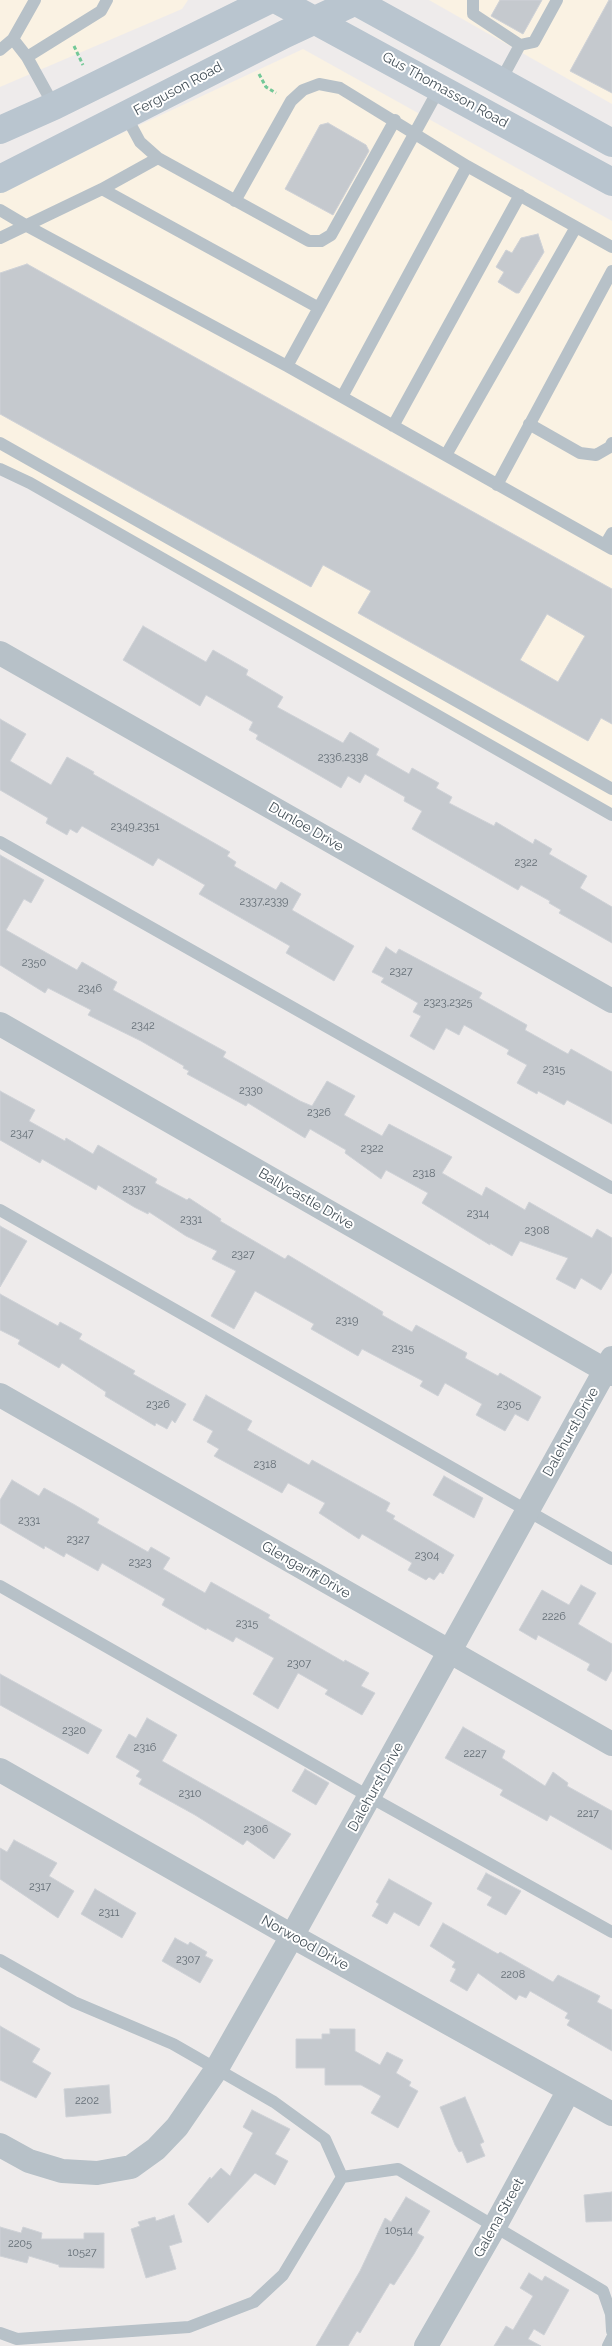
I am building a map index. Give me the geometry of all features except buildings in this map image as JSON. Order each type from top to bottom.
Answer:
[{"type":"main road","points":[[0,130],[54,106],[269,0]]},
{"type":"main road","name":"Gus Thomasson Road","points":[[277,0],[317,20],[612,182]]},
{"type":"main road","points":[[355,0],[612,143]]},
{"type":"main road","name":"Ferguson Road","points":[[0,179],[355,0]]},
{"type":"street","name":"Dunloe Drive","points":[[0,653],[612,1001]]},
{"type":"street","name":"Ballycastle Drive","points":[[0,1024],[610,1367]]},
{"type":"street","name":"Dalehurst Drive","points":[[0,2145],[29,2161],[62,2170],[97,2173],[131,2167],[156,2149],[177,2128],[216,2070],[610,1367]]},
{"type":"street","name":"Glengariff Drive","points":[[0,1395],[612,1744]]},
{"type":"street","name":"Norwood Drive","points":[[0,1770],[292,1936],[612,2114]]},
{"type":"street","name":"Galena Street","points":[[426,2346],[495,2226],[569,2090]]},
{"type":"lane","points":[[0,50],[13,39],[35,0]]},
{"type":"lane","points":[[27,57],[101,11],[107,0]]},
{"type":"lane","points":[[473,0],[473,14],[520,45],[534,42],[557,0]]},
{"type":"lane","points":[[13,39],[27,57],[54,106]]},
{"type":"lane","points":[[500,82],[520,45]]},
{"type":"lane","points":[[235,201],[291,101],[303,90],[319,84],[340,88],[468,166],[612,248]]},
{"type":"lane","points":[[287,366],[440,87]]},
{"type":"lane","points":[[126,116],[140,142],[158,158],[309,241],[321,241],[331,235],[395,120]]},
{"type":"lane","points":[[0,238],[102,189],[158,158]]},
{"type":"lane","points":[[342,396],[468,166]]},
{"type":"lane","points":[[102,189],[319,308]]},
{"type":"lane","points":[[393,426],[520,196]]},
{"type":"lane","points":[[0,210],[342,396],[609,547],[612,533]]},
{"type":"lane","points":[[446,455],[576,227]]},
{"type":"lane","points":[[497,484],[612,271]]},
{"type":"lane","points":[[529,424],[580,453],[596,455],[610,447],[612,443]]},
{"type":"lane","points":[[0,443],[612,790]]},
{"type":"lane","points":[[0,469],[38,488],[612,814]]},
{"type":"lane","points":[[0,842],[612,1188]]},
{"type":"lane","points":[[0,1210],[612,1558]]},
{"type":"lane","points":[[0,1586],[370,1797],[612,1932]]},
{"type":"lane","points":[[0,1960],[74,2002],[173,2044],[274,2102],[325,2139],[342,2177]]},
{"type":"lane","points":[[342,2177],[398,2169],[603,2291],[611,2314],[612,2330]]},
{"type":"lane","points":[[0,2333],[16,2340],[189,2328],[254,2302],[283,2275],[342,2177]]},
{"type":"lane","points":[[608,2346],[612,2338]]},
{"type":"path","points":[[64,34],[73,42],[86,70]]},
{"type":"path","points":[[259,74],[266,87],[291,101]]},
{"type":"shaded area","points":[[0,0],[188,0],[182,9],[0,87]]},
{"type":"shaded area","points":[[429,0],[612,0],[612,104]]},
{"type":"shaded area","points":[[303,49],[612,221],[612,816],[0,464],[0,190]]}]
